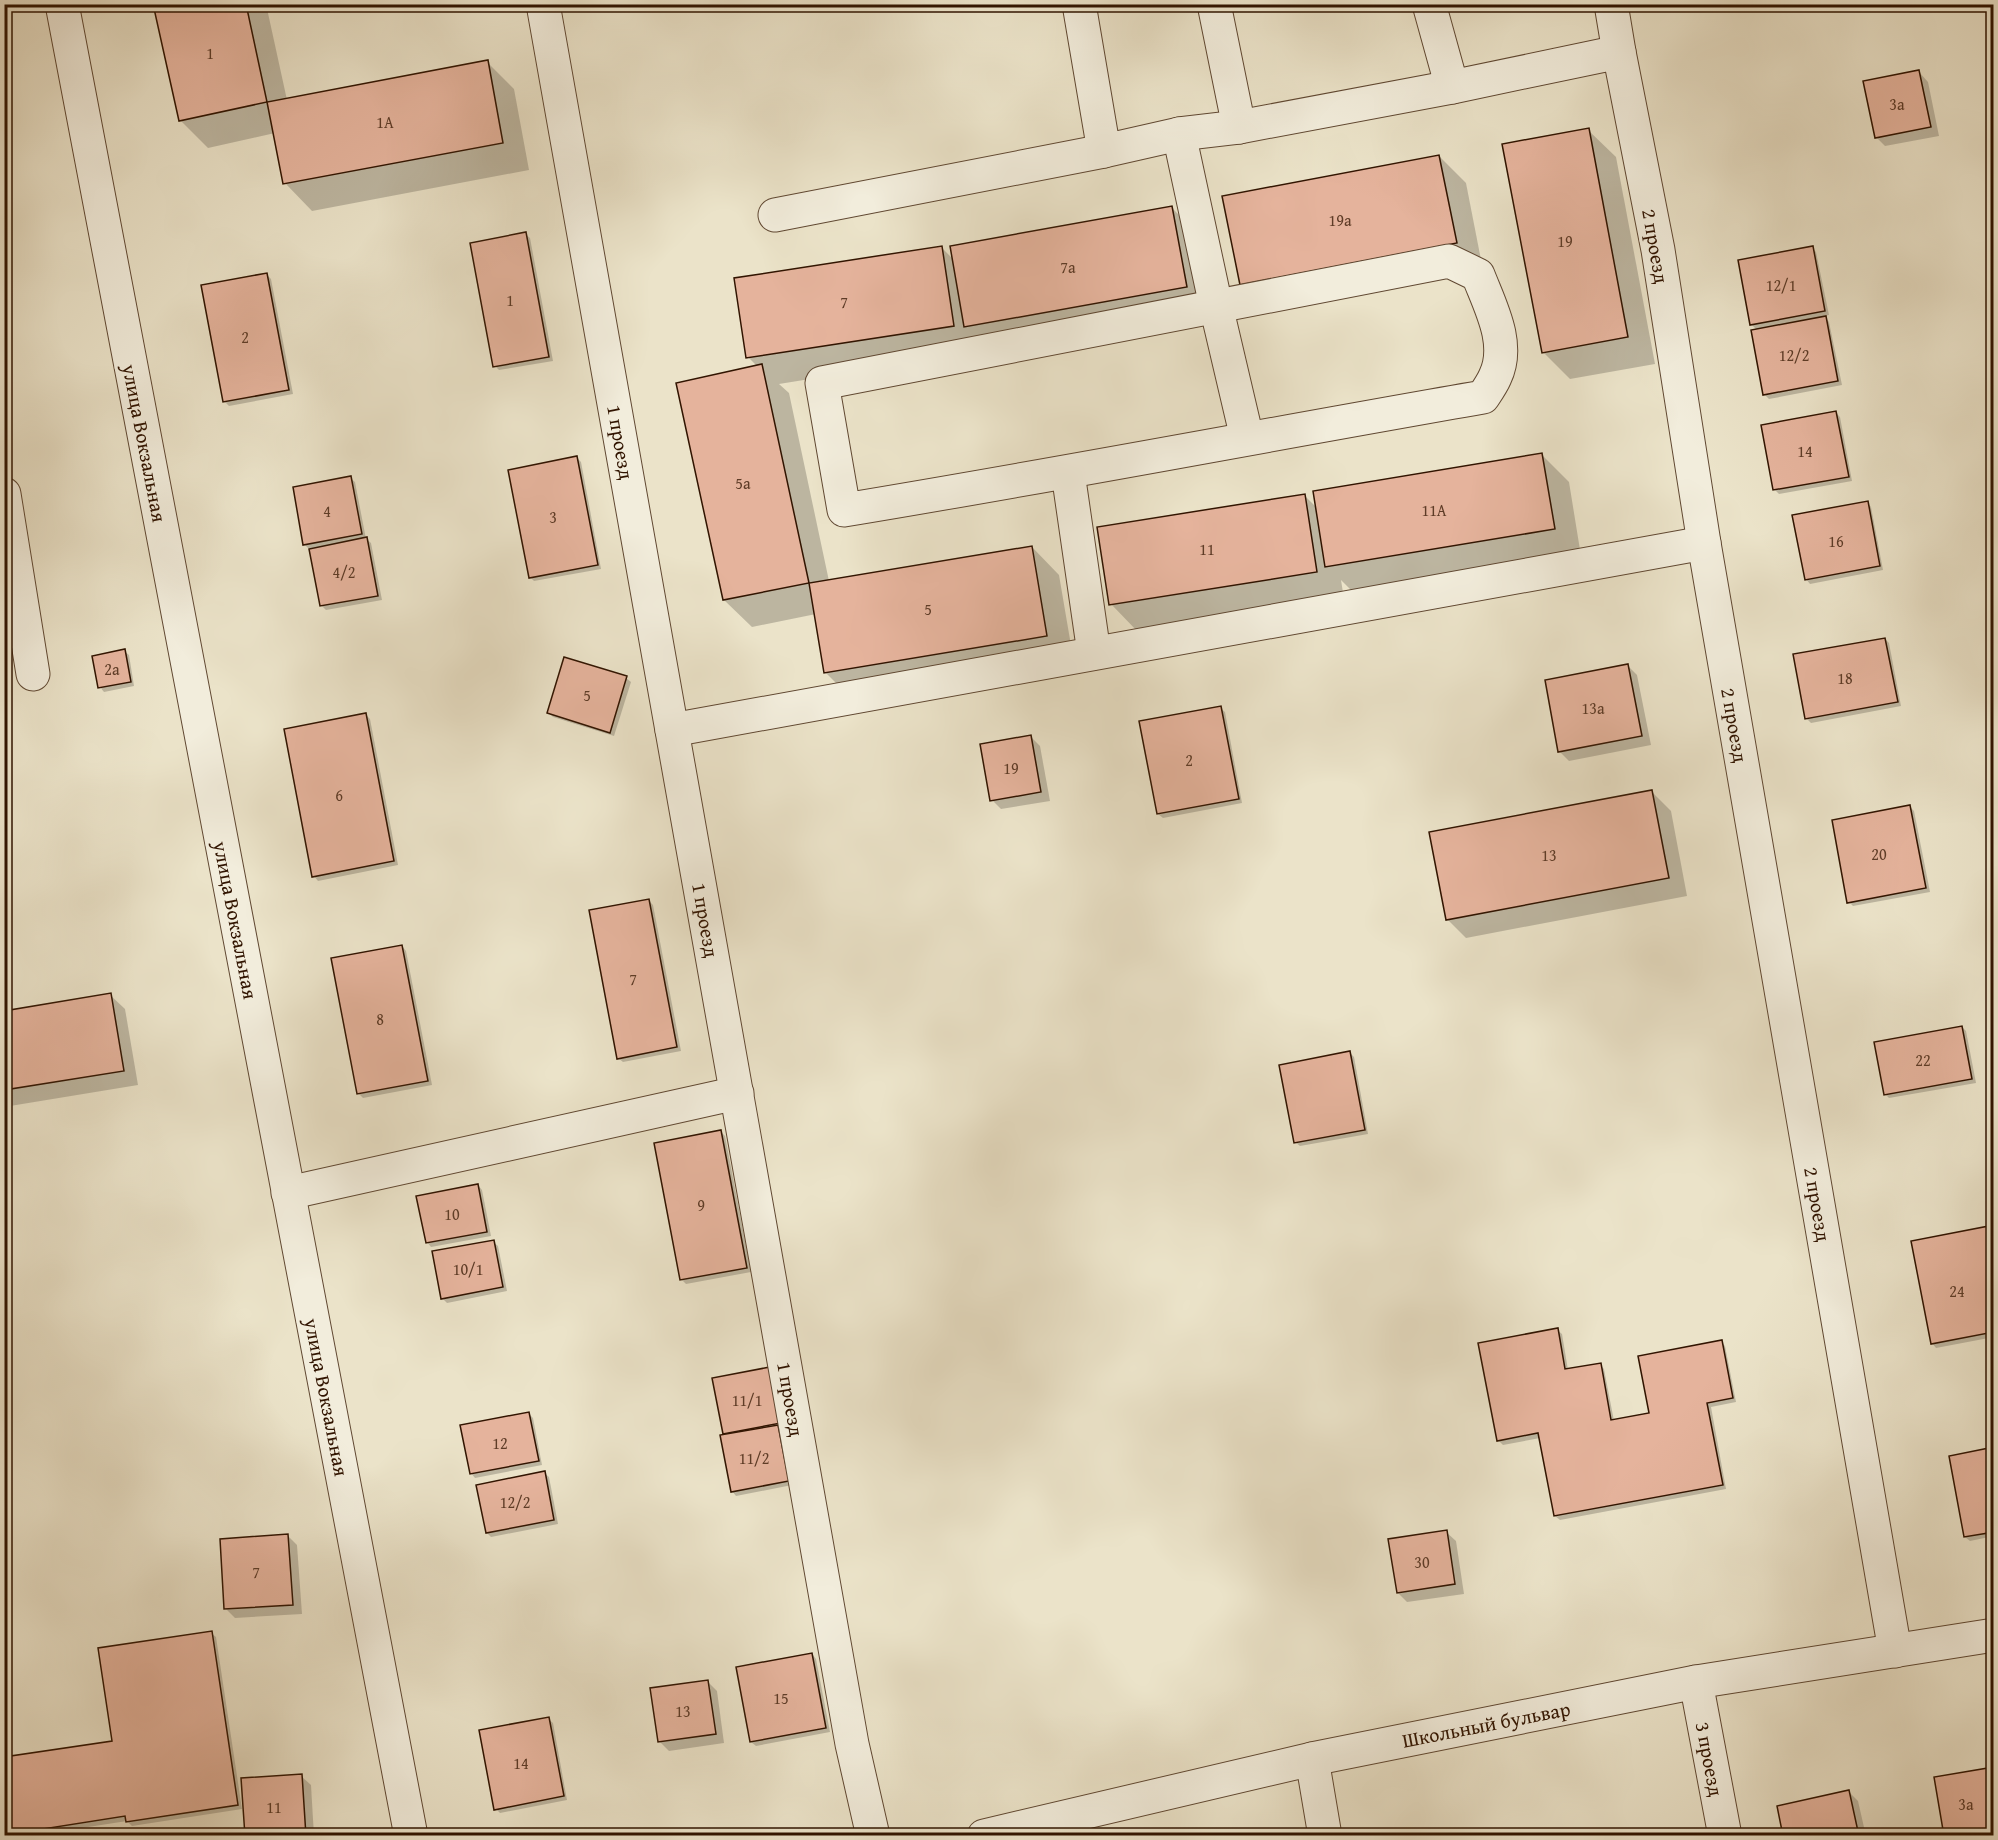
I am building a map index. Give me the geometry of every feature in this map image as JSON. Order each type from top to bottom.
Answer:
[{"type":"street","name":"улица Вокзальная","points":[[62,4],[411,1836]]},
{"type":"street","name":"1 проезд","points":[[543,4],[852,1743],[873,1836]]},
{"type":"street","points":[[1078,4],[1104,151]]},
{"type":"street","points":[[1214,4],[1239,127]]},
{"type":"street","points":[[1429,4],[1452,87]]},
{"type":"street","name":"2 проезд","points":[[1611,4],[1658,250],[1704,543],[1895,1651]]},
{"type":"street","points":[[775,215],[1104,151],[1179,134],[1239,127],[1452,87],[1619,52]]},
{"type":"street","points":[[1179,134],[1247,438]]},
{"type":"street","points":[[1449,261],[1478,275],[1500,334],[1500,357],[1496,376],[1483,397],[1247,438],[1068,473],[843,510],[822,384],[1216,306],[1449,261]]},
{"type":"street","points":[[1068,473],[1094,653]]},
{"type":"street","points":[[4,494],[33,674]]},
{"type":"street","points":[[672,730],[1704,543]]},
{"type":"street","points":[[288,1193],[737,1093]]},
{"type":"street","name":"Школьный бульвар","points":[[984,1836],[1312,1759],[1696,1682],[1994,1635]]},
{"type":"street","name":"3 проезд","points":[[1696,1682],[1725,1836]]},
{"type":"street","points":[[1312,1759],[1325,1836]]},
{"type":"building","points":[[153,4],[246,4],[267,102],[179,121]]},
{"type":"building","points":[[488,60],[503,143],[283,184],[267,102]]},
{"type":"building","points":[[1919,70],[1931,127],[1875,138],[1863,81]]},
{"type":"building","points":[[1589,128],[1628,337],[1542,353],[1502,144]]},
{"type":"building","points":[[1439,155],[1457,243],[1240,285],[1222,196]]},
{"type":"building","points":[[1172,206],[1187,287],[964,327],[950,246]]},
{"type":"building","points":[[526,232],[549,357],[493,367],[470,243]]},
{"type":"building","points":[[942,246],[954,326],[746,358],[734,278]]},
{"type":"building","points":[[1813,246],[1825,311],[1750,325],[1738,260]]},
{"type":"building","points":[[267,273],[289,390],[223,402],[201,285]]},
{"type":"building","points":[[1826,316],[1838,381],[1763,395],[1751,330]]},
{"type":"building","points":[[762,364],[809,583],[723,600],[676,383]]},
{"type":"building","points":[[1836,411],[1849,477],[1773,490],[1761,425]]},
{"type":"building","points":[[1542,453],[1555,529],[1325,567],[1313,491]]},
{"type":"building","points":[[577,456],[598,565],[529,578],[508,470]]},
{"type":"building","points":[[351,476],[362,534],[303,545],[293,487]]},
{"type":"building","points":[[1305,494],[1317,572],[1109,605],[1097,527]]},
{"type":"building","points":[[1868,501],[1880,566],[1805,580],[1792,515]]},
{"type":"building","points":[[367,537],[378,596],[320,606],[309,549]]},
{"type":"building","points":[[1032,546],[1047,636],[824,673],[809,583]]},
{"type":"building","points":[[1885,638],[1898,702],[1805,719],[1793,654]]},
{"type":"building","points":[[125,649],[131,682],[98,688],[92,656]]},
{"type":"building","points":[[564,657],[627,676],[610,733],[547,713]]},
{"type":"building","points":[[1628,664],[1642,736],[1558,752],[1545,680]]},
{"type":"building","points":[[1221,706],[1239,799],[1157,814],[1139,721]]},
{"type":"building","points":[[366,713],[394,861],[312,877],[284,729]]},
{"type":"building","points":[[1031,735],[1041,792],[990,801],[980,744]]},
{"type":"building","points":[[1652,790],[1669,878],[1446,920],[1429,832]]},
{"type":"building","points":[[1910,805],[1926,888],[1847,903],[1832,820]]},
{"type":"building","points":[[649,899],[677,1047],[617,1059],[589,910]]},
{"type":"building","points":[[402,945],[428,1081],[357,1094],[331,958]]},
{"type":"building","points":[[111,993],[124,1071],[4,1090],[4,1011]]},
{"type":"building","points":[[1962,1026],[1972,1079],[1884,1095],[1874,1042]]},
{"type":"building","points":[[1350,1051],[1365,1130],[1294,1143],[1279,1065]]},
{"type":"building","points":[[721,1130],[747,1268],[680,1280],[654,1143]]},
{"type":"building","points":[[478,1184],[487,1232],[426,1243],[416,1196]]},
{"type":"building","points":[[1989,1226],[1994,1250],[1994,1332],[1931,1344],[1911,1241]]},
{"type":"building","points":[[494,1240],[503,1287],[441,1299],[432,1251]]},
{"type":"building","points":[[1558,1328],[1565,1369],[1601,1363],[1611,1420],[1649,1413],[1638,1356],[1722,1340],[1733,1398],[1707,1403],[1723,1485],[1554,1516],[1538,1433],[1497,1441],[1478,1343]]},
{"type":"building","points":[[770,1367],[781,1423],[723,1434],[712,1378]]},
{"type":"building","points":[[529,1412],[539,1461],[470,1474],[460,1425]]},
{"type":"building","points":[[778,1425],[789,1481],[731,1492],[720,1435]]},
{"type":"building","points":[[1994,1447],[1994,1532],[1964,1537],[1949,1456]]},
{"type":"building","points":[[545,1471],[554,1520],[486,1533],[476,1485]]},
{"type":"building","points":[[1447,1530],[1455,1584],[1397,1593],[1388,1539]]},
{"type":"building","points":[[288,1534],[293,1605],[224,1609],[220,1539]]},
{"type":"building","points":[[212,1631],[238,1805],[126,1822],[125,1816],[17,1833],[18,1836],[4,1836],[4,1757],[112,1741],[98,1648]]},
{"type":"building","points":[[812,1653],[826,1728],[750,1742],[736,1667]]},
{"type":"building","points":[[708,1680],[716,1734],[658,1742],[650,1688]]},
{"type":"building","points":[[549,1717],[564,1796],[494,1810],[479,1730]]},
{"type":"building","points":[[1994,1767],[1994,1831],[1968,1836],[1944,1836],[1934,1777]]},
{"type":"building","points":[[302,1774],[306,1836],[245,1836],[241,1778]]},
{"type":"building","points":[[1849,1790],[1859,1836],[1783,1836],[1777,1806]]}]
